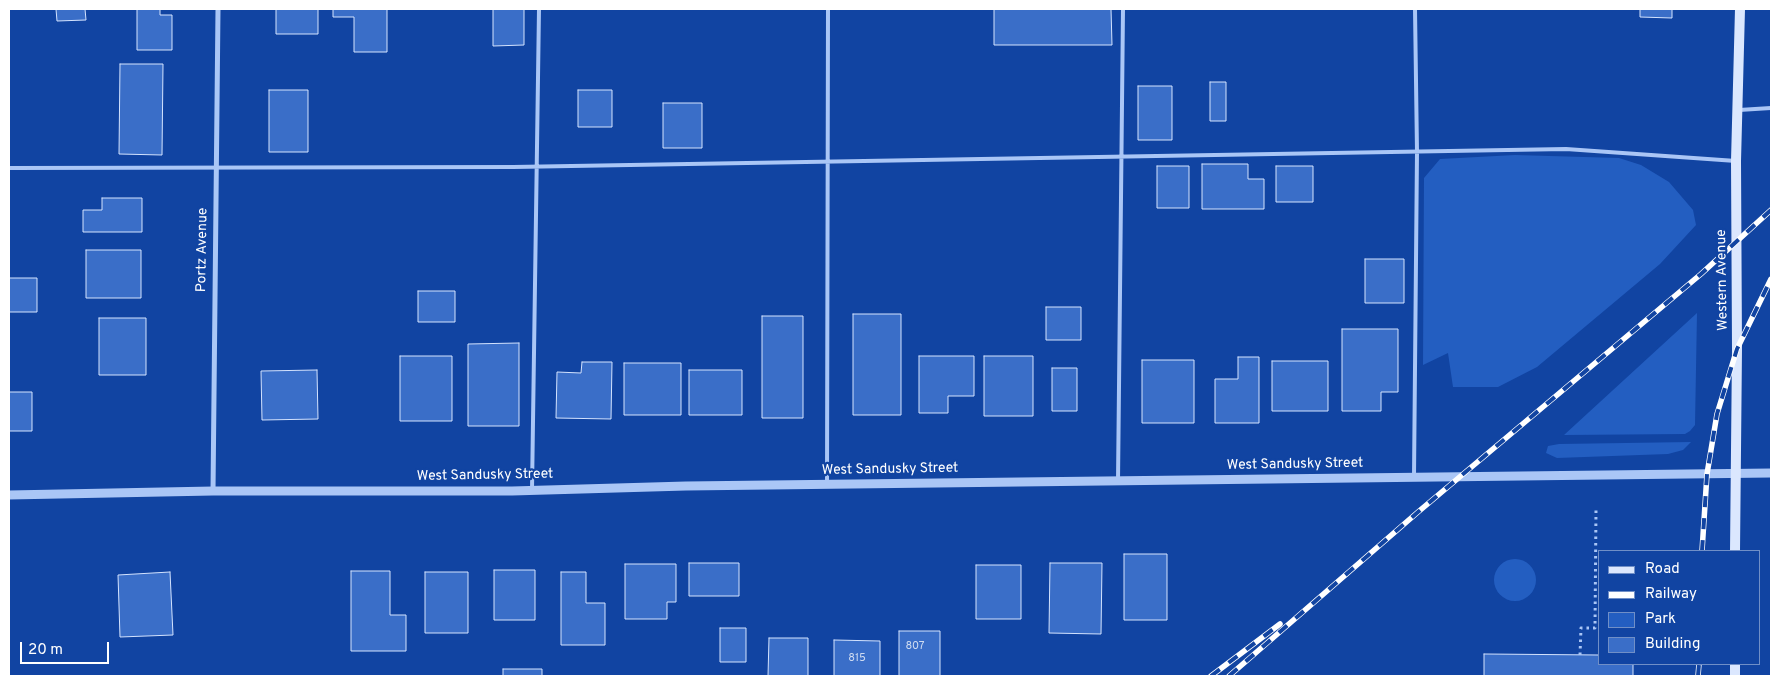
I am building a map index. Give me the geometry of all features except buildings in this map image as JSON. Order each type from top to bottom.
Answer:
[{"type":"main road","name":"Western Avenue","points":[[1735,550],[1737,474],[1736,161],[1740,9]]},
{"type":"street","name":"Portz Avenue","points":[[213,491],[218,9]]},
{"type":"street","name":"West Sandusky Street","points":[[9,495],[213,491],[532,490],[827,484],[1771,473]]},
{"type":"lane","points":[[532,490],[539,9]]},
{"type":"lane","points":[[827,484],[828,9]]},
{"type":"lane","points":[[1118,481],[1123,9]]},
{"type":"lane","points":[[1414,477],[1417,152],[1415,9]]},
{"type":"lane","points":[[1737,110],[1771,108]]},
{"type":"lane","points":[[9,168],[538,166],[1566,149],[1736,161]]},
{"type":"path","points":[[1580,655],[1581,628],[1595,628],[1596,510]]},
{"type":"green space","points":[[1515,155],[1619,158],[1641,165],[1669,182],[1693,210],[1696,225],[1660,264],[1537,367],[1498,387],[1453,387],[1448,353],[1423,365],[1424,178],[1440,159]]},
{"type":"green space","points":[[1697,313],[1695,425],[1690,431],[1685,434],[1564,435]]},
{"type":"green space","points":[[1691,442],[1683,450],[1668,454],[1557,458],[1546,453],[1548,446],[1559,444]]},
{"type":"green space","points":[[1511,559],[1519,559],[1530,565],[1536,580],[1530,595],[1519,601],[1511,601],[1500,595],[1494,584],[1494,576],[1500,565]]},
{"type":"railway","points":[[1229,676],[1418,512],[1701,274],[1771,210]]},
{"type":"railway","points":[[1702,550],[1707,474],[1717,414],[1737,349],[1771,279]]},
{"type":"railway","points":[[1211,676],[1280,624]]},
{"type":"railway","points":[[1698,676],[1699,665]]}]
